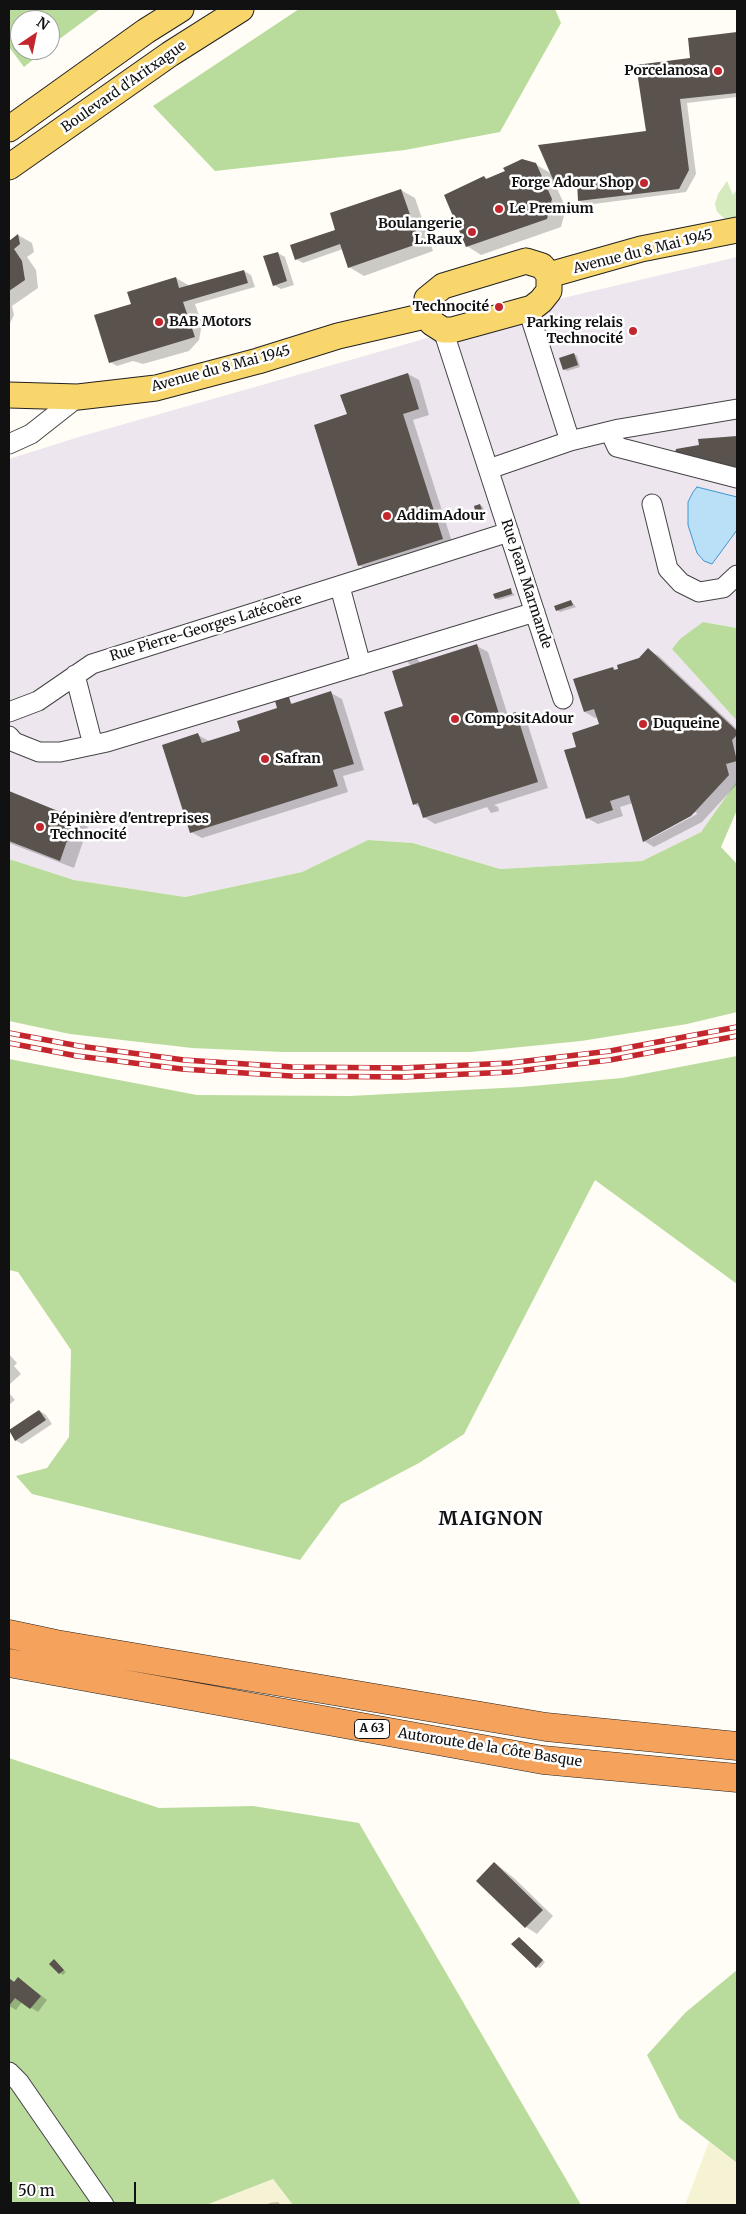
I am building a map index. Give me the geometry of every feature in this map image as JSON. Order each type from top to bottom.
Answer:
[{"type":"highway","name":"A 63","points":[[9,1634],[56,1644],[546,1727],[737,1746]]},
{"type":"highway","name":"Autoroute de la Côte Basque","points":[[9,1663],[543,1760],[737,1778]]},
{"type":"main road","points":[[9,129],[146,31],[181,9]]},
{"type":"main road","name":"Boulevard d'Aritxague","points":[[9,167],[170,54],[241,9]]},
{"type":"main road","name":"Avenue du 8 Mai 1945","points":[[549,276],[641,249],[737,230]]},
{"type":"main road","points":[[436,323],[427,298],[443,286],[526,261],[542,266],[549,276],[549,291],[532,308]]},
{"type":"main road","name":"Avenue du 8 Mai 1945","points":[[9,395],[78,397],[119,394],[156,388],[258,361],[338,336],[436,323],[452,330],[532,308]]},
{"type":"street","points":[[532,308],[532,322],[570,440]]},
{"type":"street","name":"Rue Jean Marmande","points":[[436,323],[489,469],[563,699]]},
{"type":"street","points":[[9,444],[31,434],[78,397]]},
{"type":"street","points":[[489,469],[570,440],[682,416],[737,408]]},
{"type":"street","points":[[610,432],[617,447],[737,478]]},
{"type":"street","points":[[652,504],[668,569],[680,584],[699,592],[723,588],[737,575]]},
{"type":"street","name":"Rue Pierre-Georges Latécoère","points":[[9,712],[38,701],[75,675],[100,662],[510,532]]},
{"type":"street","points":[[340,587],[361,665]]},
{"type":"street","points":[[9,736],[14,742],[39,752],[60,752],[93,745],[535,612]]},
{"type":"street","points":[[75,675],[93,745]]},
{"type":"street","points":[[9,2072],[19,2082],[104,2205]]},
{"type":"shaded area","name":"Technocité","points":[[737,257],[737,628],[703,622],[672,649],[737,721],[737,781],[701,832],[642,861],[500,869],[413,843],[368,840],[302,872],[185,897],[74,880],[9,859],[9,459],[82,436],[410,343],[546,302]]},
{"type":"shaded area","points":[[709,2142],[737,2163],[737,2205],[685,2205]]},
{"type":"shaded area","points":[[273,2179],[293,2205],[206,2205]]},
{"type":"green space","points":[[9,9],[100,9],[60,39],[60,10],[10,10],[10,48]]},
{"type":"green space","points":[[299,9],[555,9],[561,23],[500,132],[405,150],[215,171],[153,106]]},
{"type":"green space","points":[[19,60],[33,60],[24,67]]},
{"type":"green space","points":[[727,181],[733,195],[737,189],[737,217],[725,219],[717,212],[715,204],[718,194]]},
{"type":"green space","points":[[703,622],[737,628],[737,721],[672,649],[680,639]]},
{"type":"green space","points":[[737,781],[737,810],[721,847],[737,864],[737,1012],[687,1024],[581,1041],[471,1052],[283,1052],[192,1048],[70,1034],[9,1021],[9,859],[74,880],[185,897],[302,872],[368,840],[413,843],[500,869],[642,861],[701,832]]},
{"type":"green space","points":[[737,1056],[737,1284],[595,1180],[464,1434],[419,1463],[341,1504],[300,1560],[32,1494],[16,1476],[47,1468],[69,1437],[71,1350],[18,1272],[9,1270],[9,1059],[197,1095],[350,1096],[521,1087],[622,1078]]},
{"type":"green space","points":[[9,1758],[159,1808],[253,1806],[359,1823],[581,2205],[293,2205],[273,2179],[206,2205],[9,2205]]},
{"type":"green space","points":[[737,1970],[737,2163],[679,2118],[647,2055],[686,2012]]},
{"type":"water","points":[[697,487],[737,497],[737,530],[712,564],[704,561],[697,553],[688,525],[688,502]]},
{"type":"building","points":[[737,32],[737,93],[680,99],[689,170],[679,189],[578,201],[577,181],[555,184],[538,145],[646,131],[636,65],[690,58],[688,38]]},
{"type":"building","name":"Le Premium","points":[[522,159],[536,163],[552,199],[547,219],[466,247],[444,195],[484,176],[486,179],[505,171],[503,168]]},
{"type":"building","points":[[401,189],[420,243],[348,268],[340,244],[295,260],[290,245],[335,230],[330,213]]},
{"type":"building","points":[[18,234],[20,244],[14,249],[22,261],[25,280],[9,291],[9,241]]},
{"type":"building","points":[[278,252],[287,281],[273,286],[263,256]]},
{"type":"building","points":[[244,270],[248,283],[183,302],[195,337],[109,363],[94,315],[131,304],[127,292],[176,277],[179,288]]},
{"type":"building","points":[[574,353],[578,365],[563,370],[559,358]]},
{"type":"building","points":[[408,373],[419,409],[403,414],[443,539],[358,566],[314,425],[347,414],[340,395]]},
{"type":"building","points":[[737,436],[737,472],[674,457],[676,449],[699,445],[698,439]]},
{"type":"building","points":[[480,504],[483,513],[476,515],[474,506]]},
{"type":"building","points":[[511,588],[512,594],[495,599],[493,594]]},
{"type":"building","points":[[571,600],[573,605],[556,611],[554,606]]},
{"type":"building","points":[[477,644],[500,717],[516,712],[538,782],[423,818],[418,803],[413,805],[384,712],[403,706],[392,671]]},
{"type":"building","points":[[648,648],[737,731],[737,735],[732,740],[737,761],[726,764],[729,775],[691,816],[643,842],[629,795],[610,801],[613,810],[586,819],[564,750],[576,747],[572,733],[599,724],[594,709],[584,712],[573,679],[613,667],[614,670],[618,669],[617,665],[639,658]]},
{"type":"building","points":[[331,691],[354,764],[333,770],[338,786],[190,833],[162,745],[198,733],[202,743],[240,731],[237,721],[277,708],[275,701],[289,697],[291,704]]},
{"type":"building","name":"Pépinière d'entreprises Technocité","points":[[9,791],[75,818],[60,861],[9,841]]},
{"type":"building","points":[[39,1410],[46,1420],[15,1441],[9,1430]]},
{"type":"building","points":[[494,1862],[543,1910],[525,1928],[476,1881]]},
{"type":"building","points":[[519,1937],[543,1960],[536,1968],[511,1944]]},
{"type":"building","points":[[54,1959],[64,1970],[59,1974],[49,1964]]},
{"type":"building","points":[[18,1977],[41,1996],[30,2009],[15,1998],[9,2006],[9,1978],[14,1982]]},
{"type":"railway","points":[[9,1033],[79,1046],[184,1060],[292,1067],[402,1068],[510,1063],[610,1051],[737,1027]]},
{"type":"railway","points":[[9,1043],[77,1056],[182,1069],[291,1076],[402,1077],[510,1072],[610,1060],[737,1036]]},
{"type":"place","name":"Porcelanosa","points":[[718,71]]},
{"type":"place","name":"Forge Adour Shop","points":[[644,183]]},
{"type":"place","name":"Le Premium","points":[[499,209]]},
{"type":"place","name":"Boulangerie L.Raux","points":[[472,232]]},
{"type":"place","name":"Technocité","points":[[499,307]]},
{"type":"place","name":"BAB Motors","points":[[159,322]]},
{"type":"place","name":"Parking relais Technocité","points":[[633,331]]},
{"type":"place","name":"AddimAdour","points":[[387,516]]},
{"type":"place","name":"CompositAdour","points":[[455,719]]},
{"type":"place","name":"Duqueine","points":[[643,724]]},
{"type":"place","name":"Safran","points":[[265,759]]},
{"type":"place","name":"Pépinière d'entreprises Technocité","points":[[40,827]]},
{"type":"district","name":"MAIGNON","points":[[491,1520]]}]
